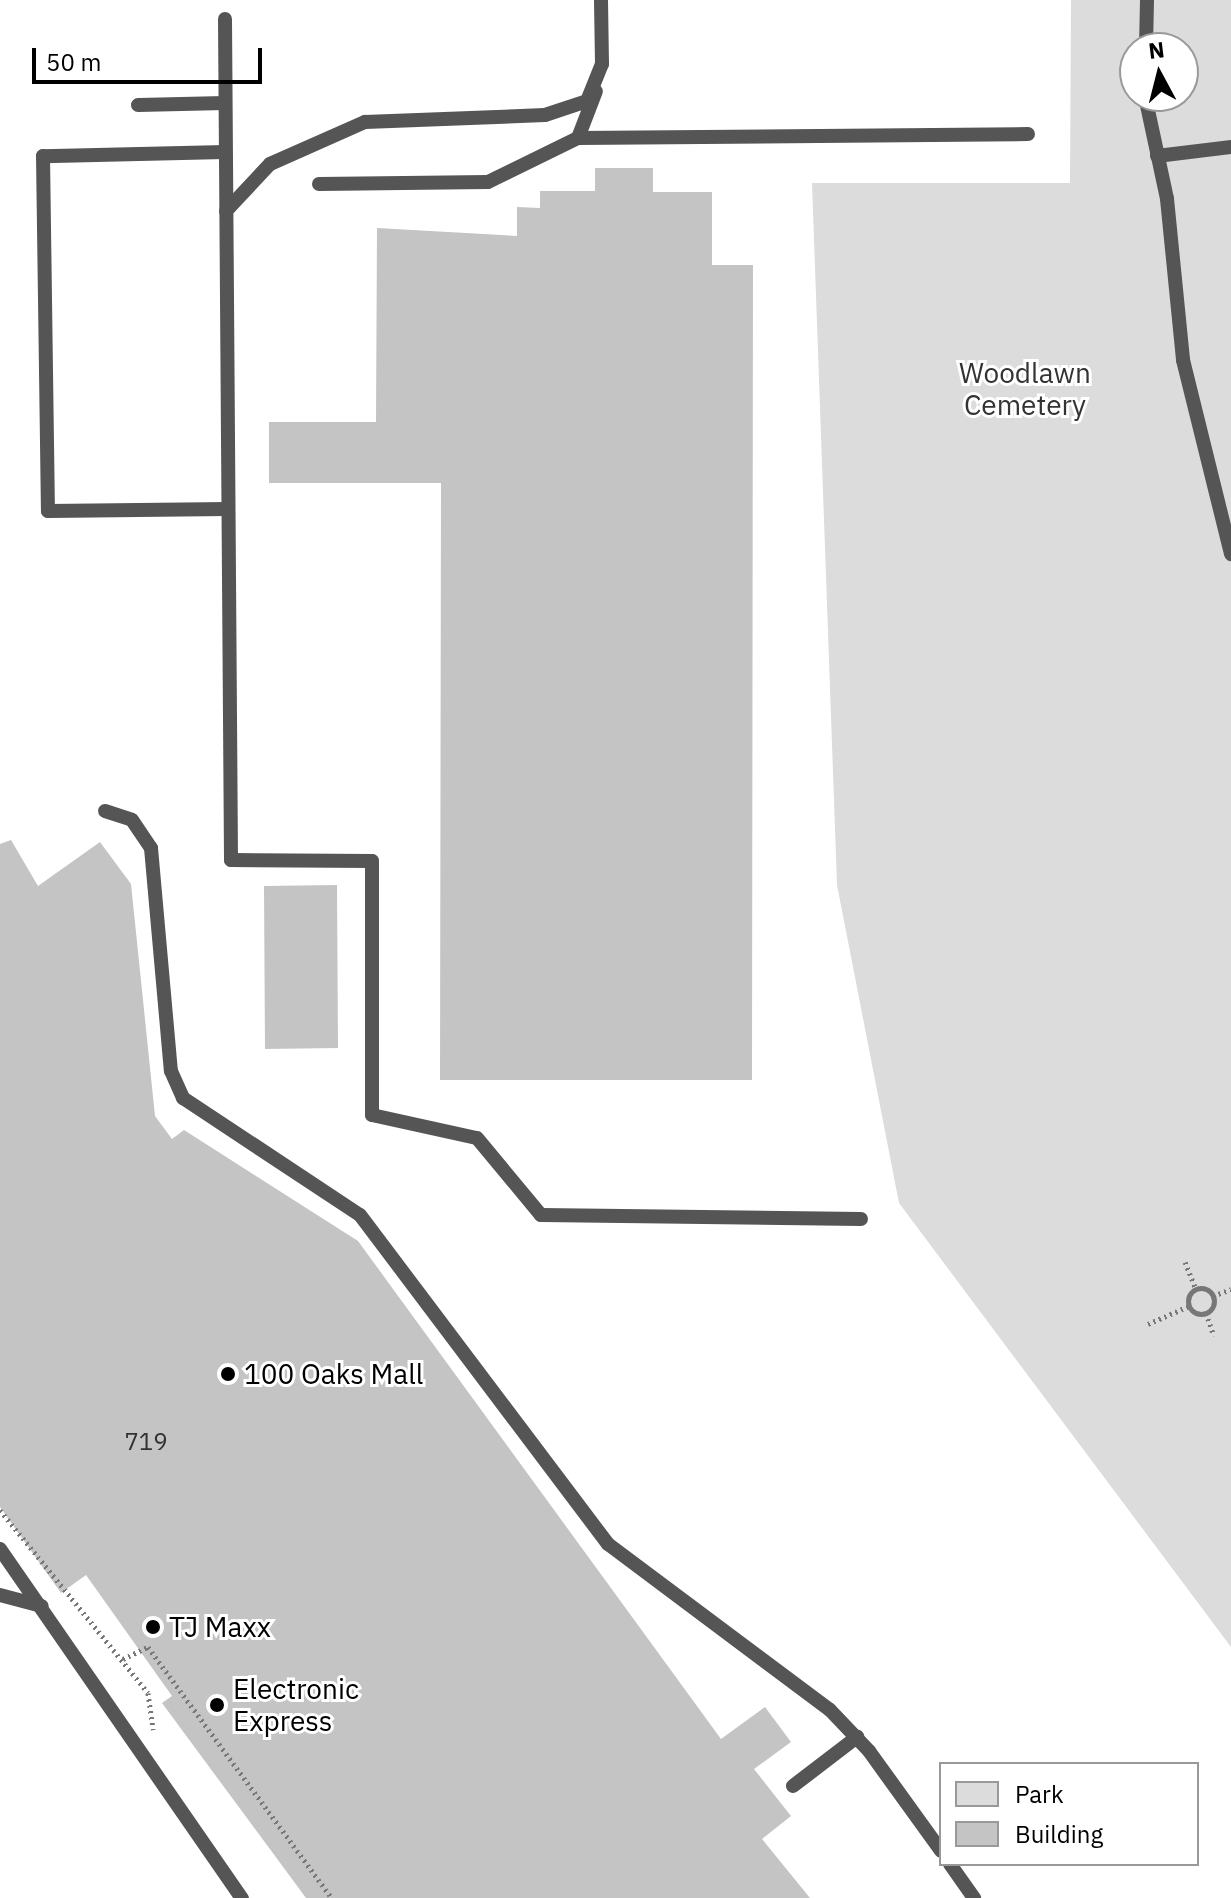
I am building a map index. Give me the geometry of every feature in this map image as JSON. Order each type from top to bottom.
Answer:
[{"type":"lane","points":[[578,138],[596,91],[601,0]]},
{"type":"lane","points":[[1146,32],[1147,0]]},
{"type":"lane","points":[[225,19],[231,860],[372,861],[372,1115],[477,1138],[551,1219],[861,1219]]},
{"type":"lane","points":[[226,211],[270,164],[365,122],[559,113],[596,91]]},
{"type":"lane","points":[[138,105],[225,103]]},
{"type":"lane","points":[[1148,112],[1157,156],[1183,360],[1225,516],[1231,554]]},
{"type":"lane","points":[[319,184],[483,183],[578,138],[1028,134]]},
{"type":"lane","points":[[1157,156],[1231,147]]},
{"type":"lane","points":[[225,152],[43,156],[48,511],[228,509]]},
{"type":"lane","points":[[105,811],[132,820],[151,848],[171,1071],[183,1098],[360,1215],[608,1544],[857,1737],[939,1848]]},
{"type":"lane","points":[[0,1549],[43,1606],[242,1898]]},
{"type":"lane","points":[[0,1595],[43,1606]]},
{"type":"lane","points":[[793,1786],[857,1737]]},
{"type":"lane","points":[[951,1866],[974,1898]]},
{"type":"path","points":[[1148,1324],[1189,1306],[1196,1289],[1185,1262]]},
{"type":"path","points":[[1196,1289],[1213,1296],[1231,1289]]},
{"type":"path","points":[[1213,1296],[1206,1313],[1214,1336]]},
{"type":"path","points":[[1189,1306],[1206,1313]]},
{"type":"path","points":[[0,1510],[148,1693],[153,1730]]},
{"type":"path","points":[[123,1659],[148,1647],[332,1898]]},
{"type":"green space","name":"Woodlawn Cemetery","points":[[1071,0],[1231,0],[1231,1647],[899,1203],[837,885],[812,183],[1070,183]]},
{"type":"building","points":[[595,168],[653,168],[653,192],[712,192],[712,265],[753,265],[752,1080],[440,1080],[441,483],[269,483],[269,422],[376,422],[377,228],[517,236],[517,207],[540,208],[540,191],[595,191]]},
{"type":"building","name":"100 Oaks Mall","points":[[11,840],[38,886],[100,842],[131,884],[155,1116],[172,1139],[184,1130],[358,1241],[721,1739],[765,1707],[791,1742],[754,1769],[791,1816],[762,1839],[810,1898],[306,1898],[162,1703],[172,1696],[86,1575],[61,1593],[0,1507],[0,844]]},
{"type":"building","points":[[337,885],[338,1048],[265,1049],[264,886]]},
{"type":"place","name":"100 Oaks Mall","points":[[228,1374]]},
{"type":"place","name":"TJ Maxx","points":[[153,1627]]},
{"type":"place","name":"Electronic Express","points":[[217,1705]]}]
